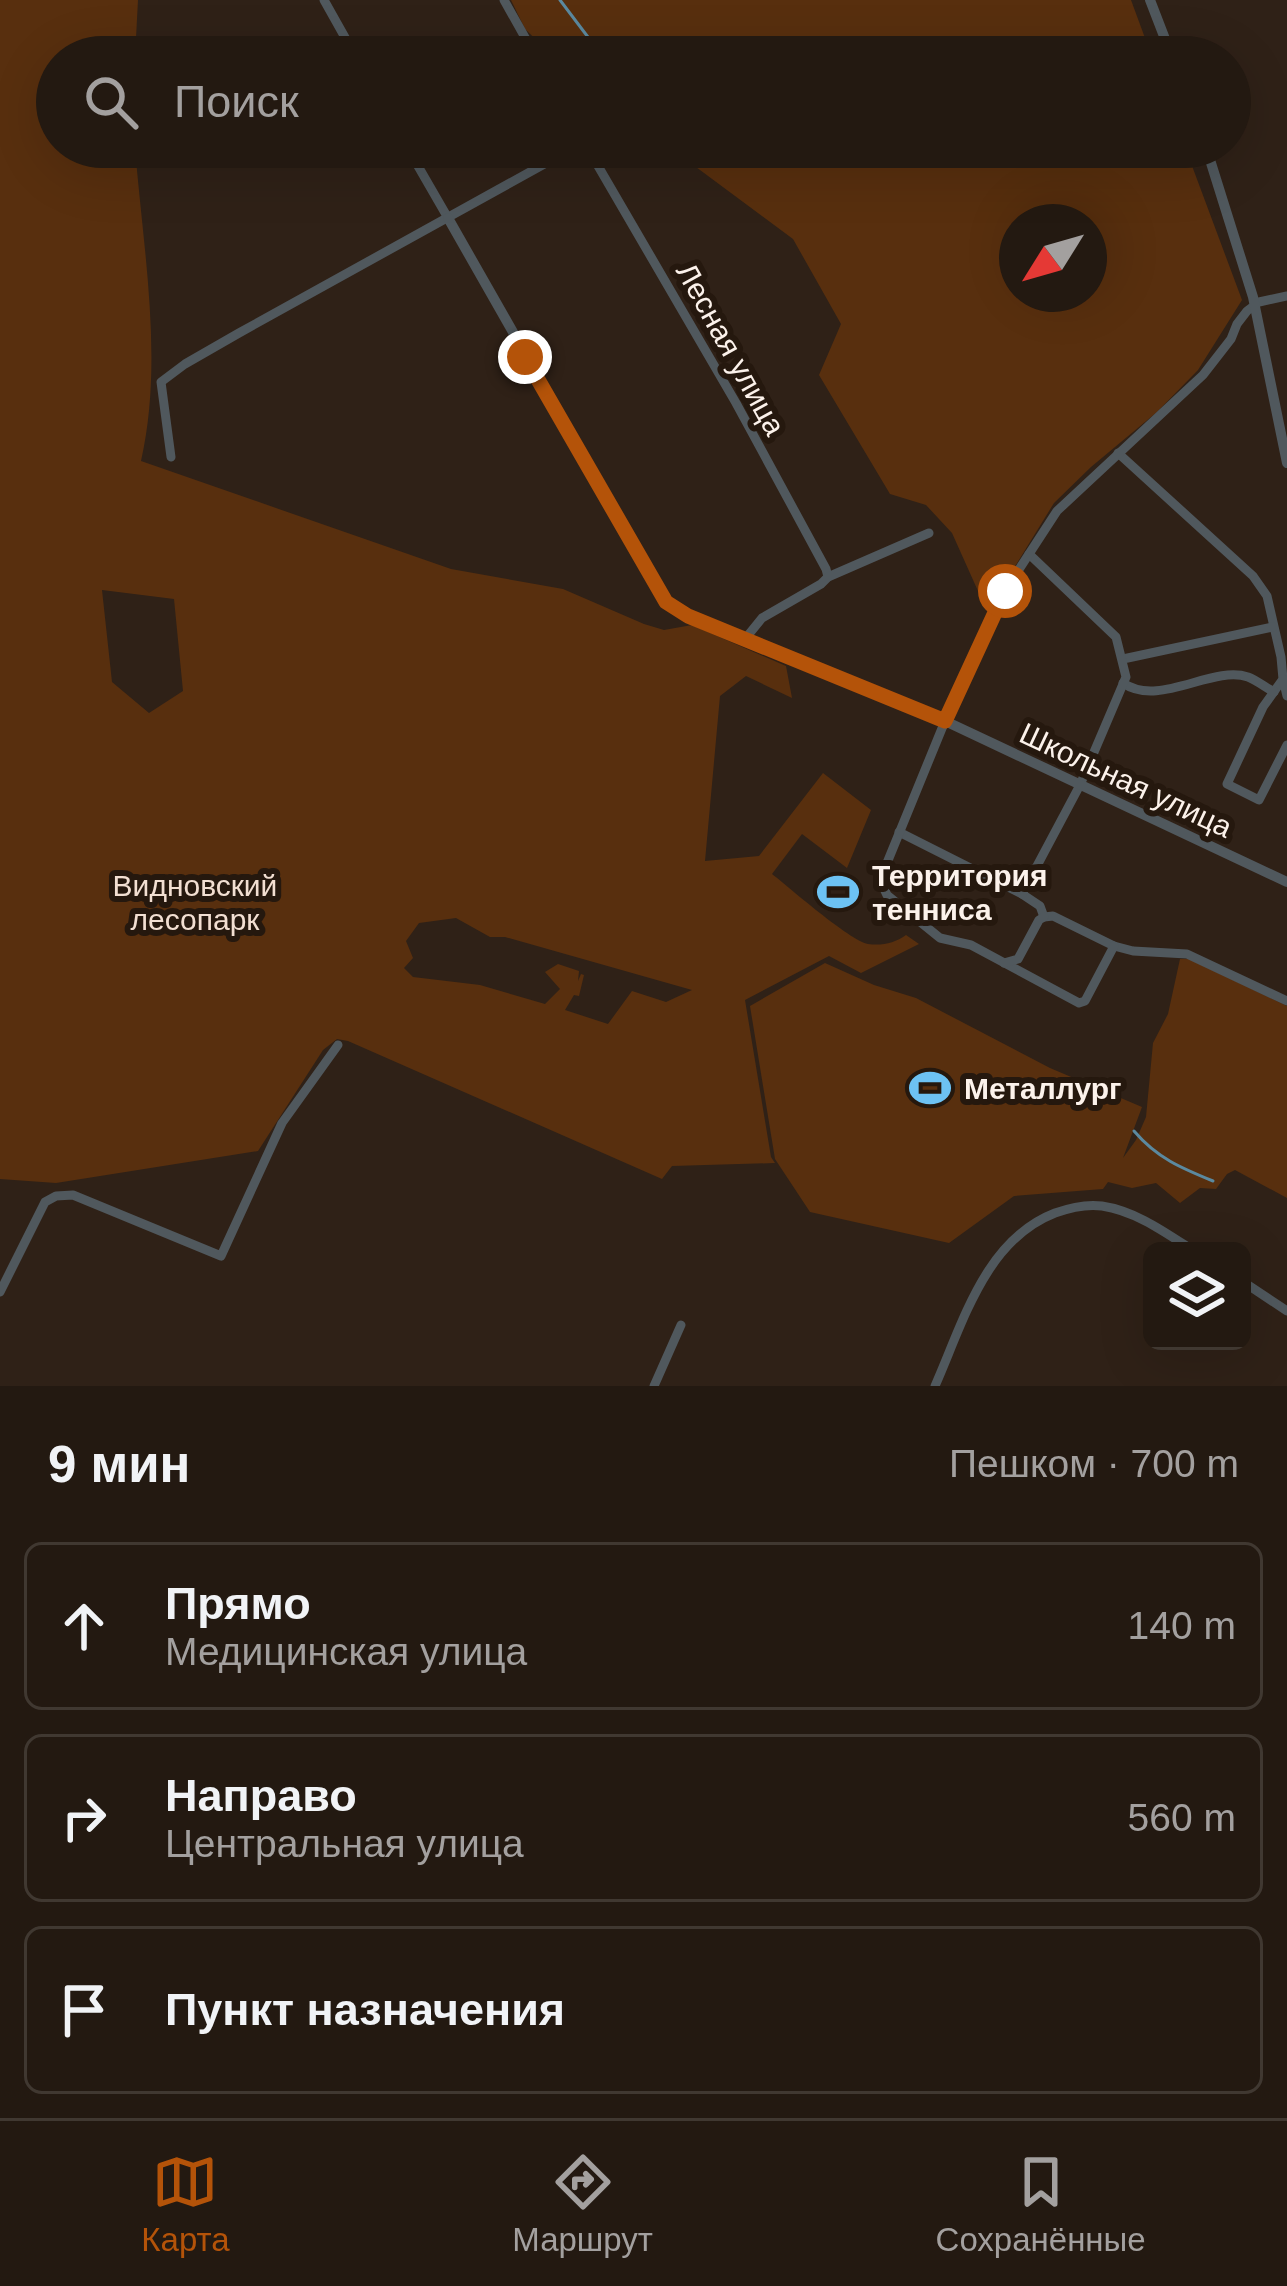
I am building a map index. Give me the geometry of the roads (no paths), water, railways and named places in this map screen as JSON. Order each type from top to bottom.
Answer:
[{"type":"street","points":[[324,0],[344,36]]},
{"type":"street","points":[[504,0],[524,36]]},
{"type":"street","points":[[1150,0],[1164,36]]},
{"type":"street","points":[[419,168],[448,218]]},
{"type":"street","points":[[171,457],[161,382],[238,333],[537,168]]},
{"type":"street","name":"Лесная улица","points":[[599,168],[736,403],[828,577]]},
{"type":"street","points":[[1213,168],[1255,305],[1287,463]]},
{"type":"street","name":"Школьная улица","points":[[448,218],[666,602],[688,616],[945,721],[1287,882]]},
{"type":"street","points":[[1114,946],[1079,1003],[971,945],[940,938],[887,895],[880,880],[1005,591],[1057,511],[1203,375],[1255,305],[1287,296]]},
{"type":"street","points":[[1118,453],[1253,576],[1267,596],[1284,656],[1287,696]]},
{"type":"street","points":[[745,639],[762,618],[828,577],[929,533]]},
{"type":"street","points":[[1022,894],[1079,785],[1126,677],[1117,637],[1029,554]]},
{"type":"street","points":[[1123,659],[1274,627]]},
{"type":"street","points":[[1123,683],[1135,692],[1158,691],[1244,675],[1274,692]]},
{"type":"street","points":[[1283,679],[1263,707],[1227,784],[1259,800],[1287,745]]},
{"type":"street","points":[[899,832],[1022,894],[1040,906],[1044,917]]},
{"type":"street","points":[[1004,963],[1018,959],[1039,920],[1053,916],[1114,946],[1187,954],[1287,1001]]},
{"type":"street","points":[[0,1292],[45,1202],[56,1196],[73,1195],[221,1256],[282,1123],[338,1045]]},
{"type":"street","points":[[935,1386],[989,1271],[1010,1243],[1039,1220],[1080,1206],[1100,1206],[1131,1214],[1179,1242]]},
{"type":"street","points":[[1251,1287],[1282,1307]]},
{"type":"street","points":[[655,1386],[681,1325]]},
{"type":"waterway","points":[[560,0],[587,36]]},
{"type":"waterway","points":[[1134,1131],[1170,1161],[1213,1181]]},
{"type":"place","name":"Территория тенниса","points":[[838,892]]},
{"type":"place","name":"Металлург","points":[[930,1088]]},
{"type":"park label","name":"Видновский лесопарк","points":[[195,902]]}]
